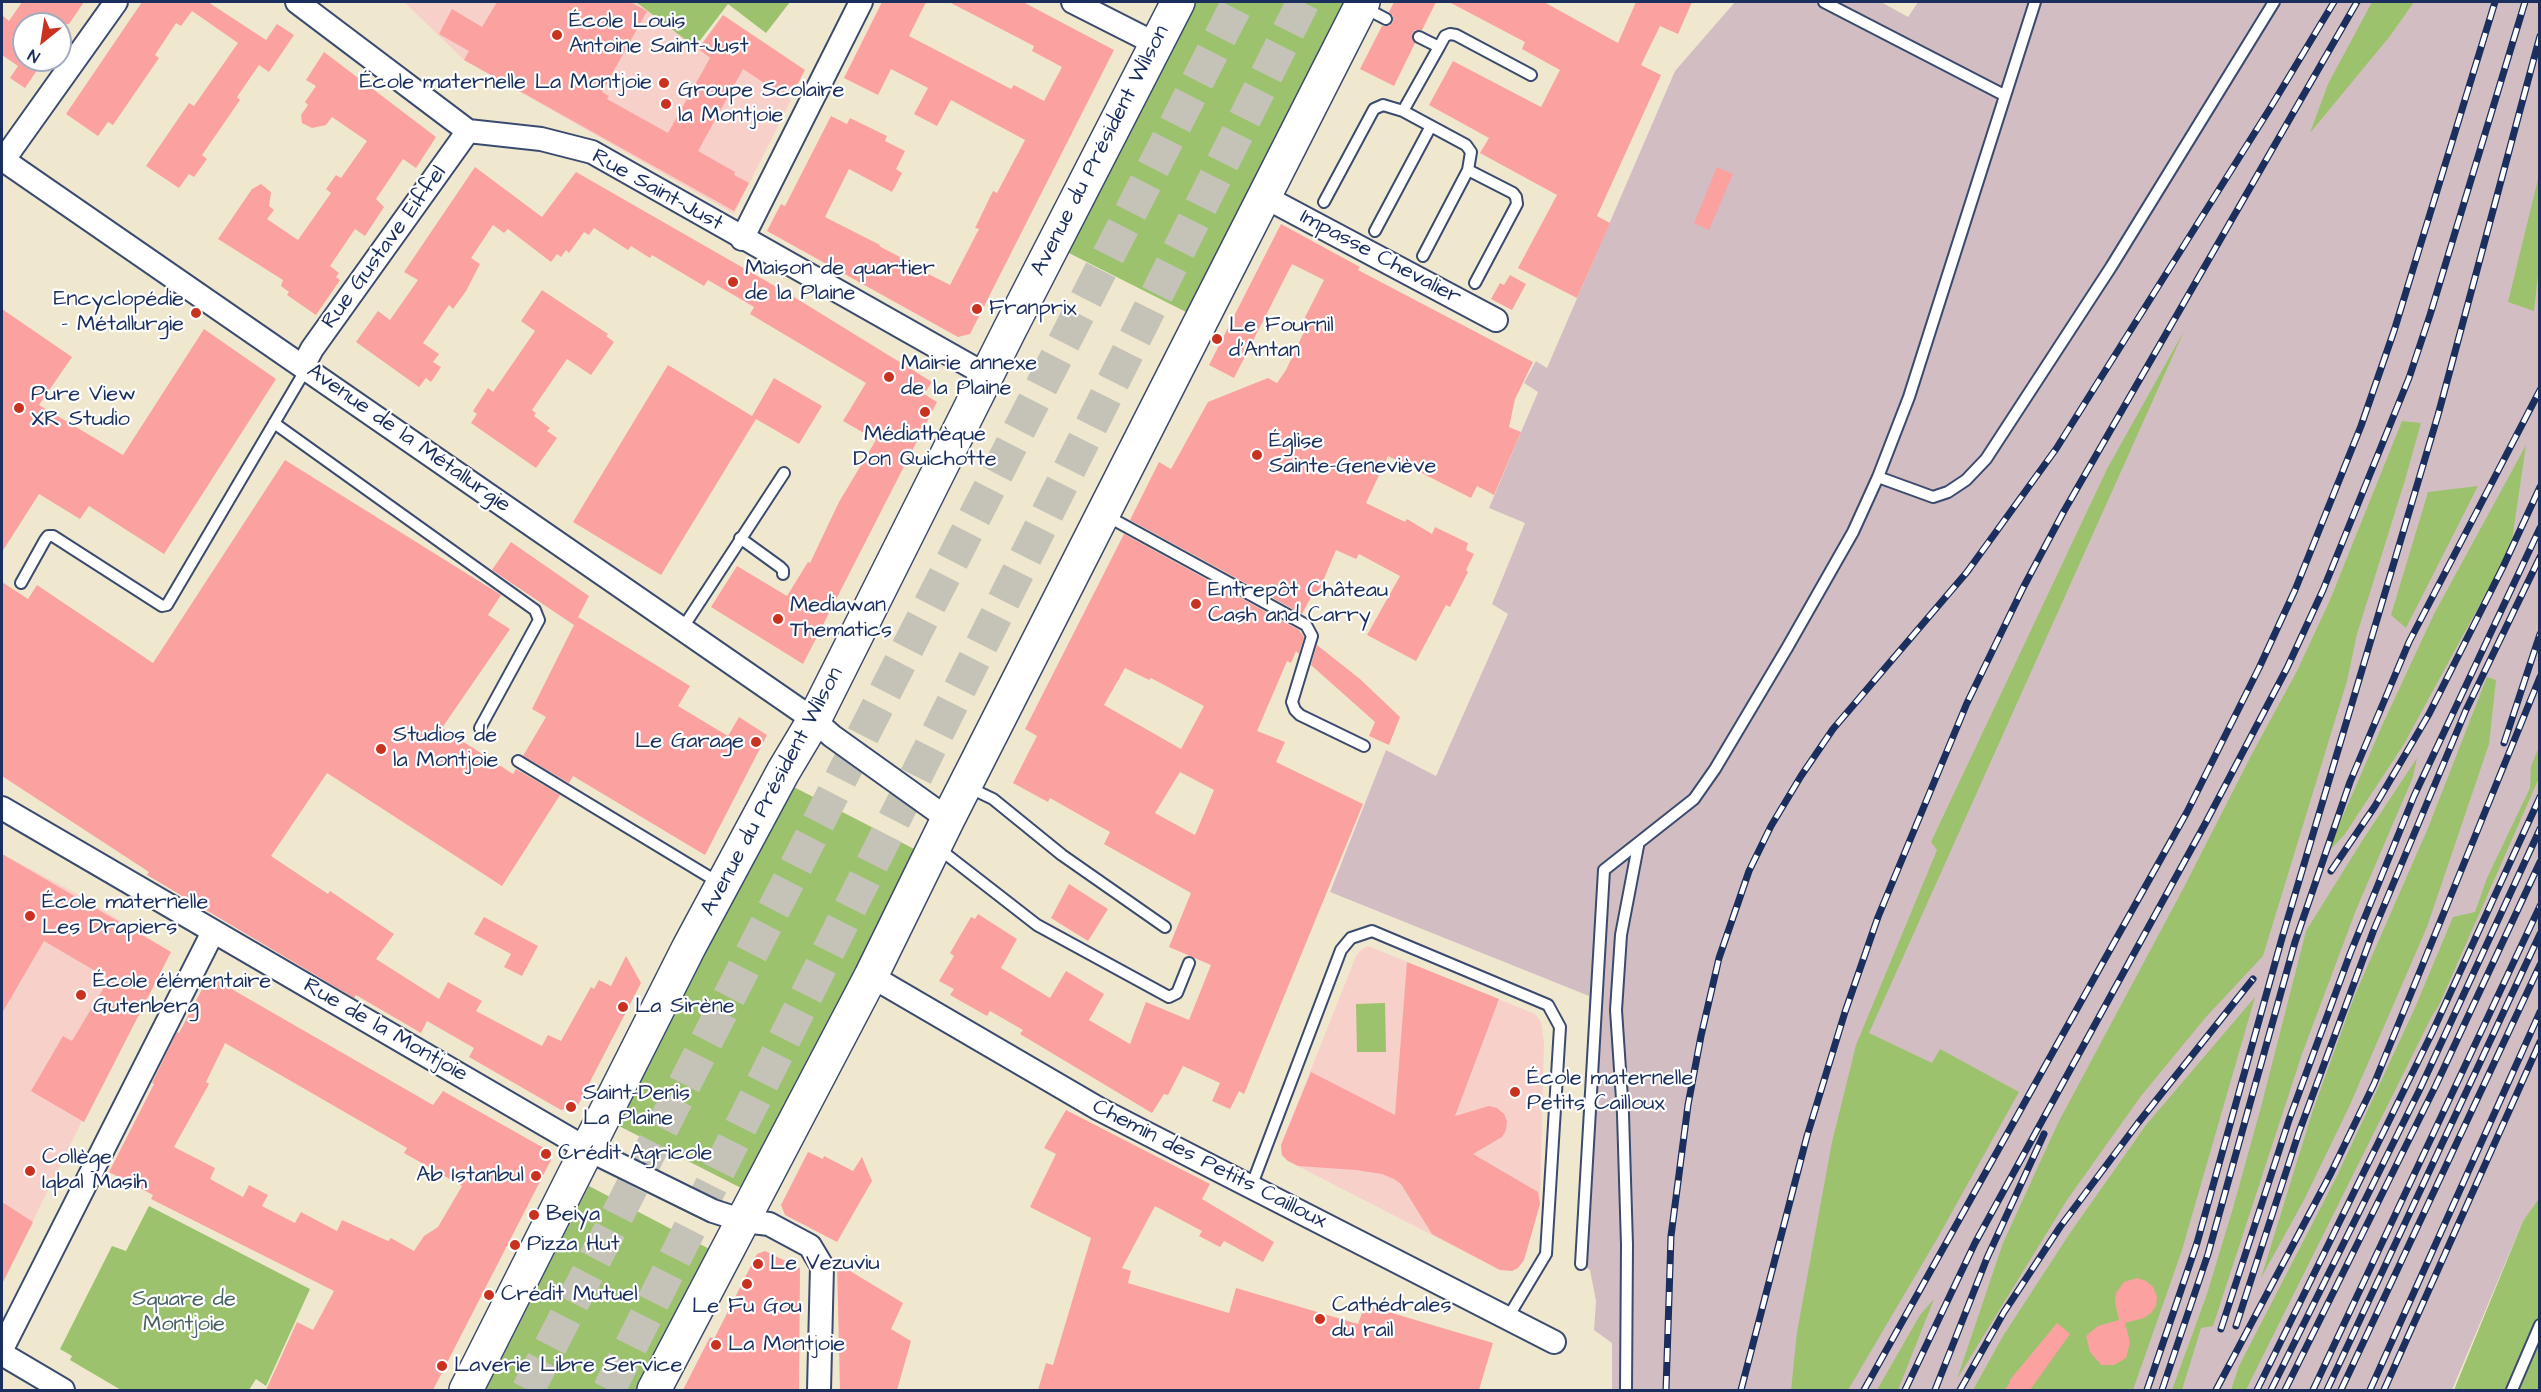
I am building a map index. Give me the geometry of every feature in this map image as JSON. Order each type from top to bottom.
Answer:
[{"type":"main road","name":"Avenue du Président Wilson","points":[[466,1390],[689,947],[783,772],[814,720],[1010,329],[1178,2]]},
{"type":"main road","points":[[654,1390],[871,976],[965,786],[1265,197],[1370,9]]},
{"type":"street","points":[[2,160],[116,2]]},
{"type":"street","points":[[297,2],[468,131]]},
{"type":"street","points":[[742,238],[861,2]]},
{"type":"street","points":[[1073,2],[1156,44]]},
{"type":"street","name":"Rue Saint-Just","points":[[468,131],[541,139],[592,152],[988,376]]},
{"type":"street","name":"Rue Gustave Eiffel","points":[[305,368],[312,349],[468,131]]},
{"type":"street","name":"Avenue de la Métallurgie","points":[[2,160],[814,720],[942,833]]},
{"type":"street","name":"Impasse Chevalier","points":[[1265,197],[1496,320]]},
{"type":"street","name":"Rue de la Montjoie","points":[[2,808],[587,1149],[713,1211],[744,1221],[769,1224],[810,1246],[822,1266],[819,1390]]},
{"type":"street","points":[[2,1349],[213,932]]},
{"type":"street","name":"Chemin des Petits Cailloux","points":[[871,976],[1099,1109],[1554,1341]]},
{"type":"street","points":[[2,1354],[63,1390]]},
{"type":"lane","points":[[1824,2],[2004,95]]},
{"type":"lane","points":[[1581,1264],[1604,870],[1638,846],[1695,799],[1715,769],[1853,532],[1878,477],[1913,387],[2004,95],[2036,2]]},
{"type":"lane","points":[[1878,477],[1933,497],[1948,492],[1966,480],[1986,459],[2111,267],[2274,2]]},
{"type":"lane","points":[[1403,111],[1445,36],[1450,34],[1532,75]]},
{"type":"lane","points":[[1419,37],[1439,47]]},
{"type":"lane","points":[[1324,202],[1374,109],[1383,105],[1403,111],[1466,145],[1471,152],[1468,170],[1423,256]]},
{"type":"lane","points":[[1375,231],[1431,126]]},
{"type":"lane","points":[[1468,170],[1513,193],[1517,204],[1475,284]]},
{"type":"lane","points":[[21,583],[45,540],[48,536],[53,536],[162,606],[167,605],[305,368]]},
{"type":"lane","points":[[274,423],[535,610],[539,620],[480,728]]},
{"type":"lane","points":[[682,629],[784,473]]},
{"type":"lane","points":[[1104,515],[1306,625],[1312,636],[1292,702],[1295,710],[1300,715],[1364,746]]},
{"type":"lane","points":[[740,538],[780,567],[783,574]]},
{"type":"lane","points":[[518,761],[724,885]]},
{"type":"lane","points":[[965,786],[993,799],[1062,855],[1165,927]]},
{"type":"lane","points":[[942,833],[1037,925],[1146,986],[1169,997],[1177,993],[1189,963]]},
{"type":"lane","points":[[1626,1390],[1627,1233],[1616,1010],[1621,935],[1638,846]]},
{"type":"lane","points":[[1251,1187],[1341,950],[1352,938],[1372,931],[1548,1005],[1560,1027],[1546,1254],[1508,1319]]},
{"type":"lane","points":[[2512,1390],[2540,1325]]},
{"type":"shaded area","name":"Groupe Scolaire la Montjoie","points":[[404,2],[636,2],[731,75],[738,65],[791,100],[734,214],[464,60]]},
{"type":"shaded area","points":[[1735,2],[1881,2],[1908,17],[1918,2],[2539,2],[2539,1198],[2523,1221],[2452,1390],[1612,1390],[1612,1343],[1594,1330],[1596,1301],[1590,1270],[1581,1264],[1579,1246],[1589,996],[1330,892],[1386,750],[1436,776],[1508,614],[1492,604],[1525,523],[1489,508],[1538,392],[1524,383],[1536,361],[1547,368],[1675,71]]},
{"type":"shaded area","name":"École élémentaire Gutenberg","points":[[2,854],[72,891],[171,952],[84,1122],[82,1121],[2,1284]]},
{"type":"shaded area","points":[[1368,946],[1535,1014],[1541,1022],[1544,1043],[1540,1204],[1524,1260],[1516,1269],[1500,1270],[1288,1161],[1282,1155],[1281,1145],[1356,956]]},
{"type":"green space","points":[[636,2],[790,2],[766,33],[728,4],[695,47]]},
{"type":"green space","points":[[1192,2],[1352,2],[1192,315],[1065,251]]},
{"type":"green space","points":[[2372,2],[2414,2],[2390,36],[2310,133],[2328,84]]},
{"type":"green space","points":[[2539,175],[2540,256],[2534,311],[2508,302]]},
{"type":"green space","points":[[2184,331],[1869,1033],[1932,1063],[1940,1049],[2019,1092],[1937,1239],[1848,1390],[1791,1390],[1797,1332],[1832,1142],[1856,1045],[1937,850],[1931,842],[2107,469]]},
{"type":"green space","points":[[2402,421],[2421,423],[2357,634],[2347,681],[2263,956],[2206,1017],[2141,1096],[2067,1200],[1957,1379],[2003,1243],[2058,1123],[2297,671],[2330,600]]},
{"type":"green space","points":[[2526,445],[2511,547],[2404,744],[2345,834],[2327,853],[2434,614]]},
{"type":"green space","points":[[2478,486],[2406,628],[2391,615],[2428,492]]},
{"type":"green space","points":[[2487,677],[2496,680],[2489,744],[2427,927],[2349,1107],[2304,1200],[2261,1278],[2312,1113],[2354,997],[2428,828]]},
{"type":"green space","points":[[2539,747],[2539,778],[2439,1005],[2246,1390],[2231,1390],[2239,1366],[2338,1174],[2414,1010],[2453,917],[2475,912],[2487,878],[2530,788],[2531,766]]},
{"type":"green space","points":[[2417,758],[2413,777],[2356,910],[2302,1054],[2213,1326],[2201,1328],[2182,1390],[2172,1390],[2207,1294],[2233,1208],[2306,931]]},
{"type":"green space","points":[[788,784],[920,852],[745,1190],[617,1125]]},
{"type":"green space","points":[[2255,997],[2182,1250],[2133,1390],[1973,1390],[2003,1336],[2070,1233],[2146,1125]]},
{"type":"green space","points":[[1385,1003],[1386,1052],[1357,1052],[1356,1004]]},
{"type":"green space","points":[[589,1186],[717,1253],[645,1390],[486,1390]]},
{"type":"green space","points":[[2539,1198],[2539,1390],[2454,1390],[2523,1221]]},
{"type":"green space","name":"Square de Montjoie","points":[[149,1206],[310,1289],[266,1386],[256,1379],[249,1390],[121,1390],[70,1360],[72,1356],[60,1349],[112,1246],[126,1251]]},
{"type":"green space","points":[[1934,1299],[1898,1390],[1877,1390],[1920,1315]]},
{"type":"building","points":[[22,2],[84,2],[72,20],[72,12],[15,12]]},
{"type":"building","points":[[142,2],[208,2],[266,40],[277,24],[294,35],[269,72],[259,65],[237,97],[240,100],[202,155],[207,159],[194,177],[189,174],[179,188],[146,166],[189,103],[194,106],[238,43],[192,11],[181,26],[176,23],[155,55],[159,58],[113,125],[108,122],[98,136],[66,114]]},
{"type":"building","name":"Groupe Scolaire la Montjoie","points":[[497,2],[630,2],[647,11],[602,92],[609,96],[607,99],[668,133],[710,58],[698,49],[723,15],[805,70],[792,95],[789,94],[787,98],[743,69],[698,151],[735,172],[734,175],[749,183],[734,211],[464,60],[469,51],[439,34],[452,9],[482,27]]},
{"type":"building","points":[[882,2],[926,2],[909,36],[1011,89],[1014,85],[1044,101],[1062,67],[1032,51],[1034,46],[949,2],[1023,2],[1114,50],[970,334],[958,337],[767,231],[781,204],[785,206],[831,116],[847,124],[850,118],[887,136],[885,141],[905,151],[896,169],[902,173],[892,192],[849,169],[825,217],[950,285],[979,229],[975,228],[993,191],[997,193],[1025,140],[951,100],[937,126],[914,114],[928,88],[891,69],[878,95],[844,78]]},
{"type":"building","points":[[1394,2],[1436,2],[1422,30],[1415,30],[1412,34],[1415,43],[1394,86],[1360,69],[1382,26],[1389,26],[1393,22],[1393,16],[1389,12]]},
{"type":"building","points":[[1449,2],[1544,2],[1618,43],[1636,2],[1692,2],[1678,34],[1660,26],[1641,65],[1661,75],[1597,216],[1610,223],[1577,298],[1518,268],[1557,195],[1480,153],[1489,138],[1429,105],[1453,61],[1541,107],[1560,70],[1522,49],[1525,42]]},
{"type":"building","points":[[2,15],[9,21],[12,17],[12,62],[2,55]]},
{"type":"building","points":[[324,52],[436,137],[416,168],[403,159],[376,199],[384,207],[365,236],[355,229],[330,266],[339,273],[336,277],[340,280],[316,315],[287,295],[289,292],[281,286],[283,280],[218,239],[252,189],[261,184],[271,192],[269,206],[274,210],[267,219],[298,240],[331,193],[326,189],[336,175],[341,178],[367,141],[332,117],[326,125],[312,128],[302,123],[301,115],[308,105],[305,102],[316,86],[306,80]]},
{"type":"building","points":[[14,72],[36,72],[25,88],[10,78]]},
{"type":"building","points":[[475,167],[542,217],[576,172],[794,297],[932,382],[924,394],[937,402],[803,664],[711,607],[737,566],[787,596],[808,562],[810,563],[839,502],[876,440],[843,421],[866,383],[750,314],[754,307],[708,280],[704,286],[652,255],[650,258],[631,246],[628,250],[594,228],[589,235],[584,232],[569,253],[566,250],[561,257],[557,254],[551,262],[508,229],[504,233],[493,225],[471,258],[480,264],[466,291],[453,309],[449,305],[423,343],[439,354],[433,362],[441,367],[431,382],[426,378],[419,387],[356,342],[378,311],[390,320],[418,280],[404,272]]},
{"type":"building","points":[[1717,167],[1733,174],[1709,230],[1694,223]]},
{"type":"building","points":[[1281,224],[1360,267],[1358,270],[1533,362],[1515,399],[1509,427],[1521,432],[1494,495],[1477,486],[1471,498],[1388,456],[1366,503],[1405,522],[1407,519],[1432,534],[1435,527],[1468,543],[1466,550],[1474,554],[1466,570],[1468,572],[1450,607],[1446,605],[1416,661],[1367,635],[1400,576],[1359,554],[1356,559],[1336,550],[1316,598],[1311,597],[1302,614],[1130,520],[1159,462],[1171,469],[1208,402],[1268,378],[1277,383],[1286,370],[1304,332],[1299,329],[1324,280],[1292,264],[1234,378],[1209,365]]},
{"type":"building","points":[[1510,275],[1526,284],[1512,310],[1491,299],[1500,283],[1504,285]]},
{"type":"building","points":[[542,290],[608,334],[606,336],[614,342],[591,375],[567,359],[532,410],[536,413],[534,416],[550,428],[547,431],[557,438],[536,468],[471,423],[477,414],[473,411],[488,388],[493,392],[535,331],[521,321]]},
{"type":"building","points":[[2,309],[72,357],[39,405],[123,455],[204,329],[276,379],[164,554],[89,506],[80,519],[39,494],[2,552]]},
{"type":"building","points":[[668,365],[752,416],[774,378],[822,406],[799,444],[756,419],[661,575],[573,522]]},
{"type":"building","points":[[285,460],[501,595],[488,615],[510,629],[442,728],[513,774],[516,769],[560,795],[502,886],[327,773],[271,856],[328,894],[330,891],[394,934],[376,959],[439,999],[448,982],[482,1001],[476,1011],[542,1046],[548,1035],[561,1041],[591,987],[594,989],[599,980],[611,986],[626,956],[641,983],[578,1105],[561,1110],[469,1057],[474,1048],[427,1021],[421,1033],[356,995],[354,998],[147,875],[149,872],[2,776],[2,582],[28,599],[37,585],[153,663]]},
{"type":"building","points":[[1124,534],[1299,630],[1304,637],[1299,654],[1296,651],[1291,663],[1287,661],[1257,731],[1285,742],[1276,762],[1363,804],[1244,1094],[1239,1091],[1230,1109],[1212,1101],[1220,1083],[1183,1066],[1168,1095],[1164,1094],[1152,1113],[1020,1034],[1023,1030],[990,1011],[987,1016],[950,995],[954,989],[939,981],[954,956],[950,953],[971,917],[975,919],[978,914],[1017,939],[1001,968],[1050,998],[1066,971],[1104,994],[1089,1020],[1130,1044],[1146,1002],[1189,1020],[1211,965],[1169,947],[1191,893],[1104,844],[1110,832],[1050,798],[1048,802],[1013,783],[1037,736],[1025,729]],"holes":[[[1125,668],[1149,680],[1151,678],[1204,706],[1181,749],[1104,705]],[[1180,772],[1214,790],[1195,835],[1155,813]]]},
{"type":"building","points":[[511,542],[589,596],[574,625],[492,570]]},
{"type":"building","points":[[578,617],[690,686],[678,706],[728,736],[739,717],[767,735],[705,855],[573,776],[569,783],[523,756],[546,717],[532,709]]},
{"type":"building","points":[[1317,645],[1360,679],[1400,717],[1389,745],[1369,736],[1375,722],[1311,665]]},
{"type":"building","name":"École élémentaire Gutenberg","points":[[2,854],[171,952],[84,1122],[31,1091],[63,1036],[72,1041],[109,979],[44,941],[2,1013]]},
{"type":"building","points":[[1069,884],[1108,909],[1088,941],[1051,918]]},
{"type":"building","points":[[484,917],[538,946],[522,976],[504,967],[511,954],[474,934]]},
{"type":"building","points":[[1407,962],[1499,999],[1455,1116],[1489,1106],[1497,1108],[1504,1114],[1507,1121],[1502,1137],[1473,1154],[1538,1192],[1540,1204],[1524,1260],[1518,1268],[1512,1271],[1500,1270],[1432,1234],[1401,1184],[1394,1179],[1382,1174],[1356,1170],[1298,1166],[1282,1155],[1281,1145],[1311,1072],[1395,1115]]},
{"type":"building","points":[[209,976],[433,1105],[443,1091],[549,1151],[551,1160],[433,1390],[266,1390],[297,1322],[313,1330],[334,1291],[151,1199],[153,1195],[109,1172],[154,1084],[152,1083],[177,1032],[179,1033]],"holes":[[[225,1043],[407,1148],[404,1153],[462,1186],[438,1227],[424,1236],[414,1251],[391,1238],[388,1241],[342,1220],[337,1231],[301,1212],[295,1223],[262,1206],[268,1195],[249,1185],[243,1197],[210,1179],[215,1168],[174,1147],[209,1084],[206,1082]]]},
{"type":"building","points":[[1066,1110],[1210,1184],[1202,1199],[1274,1242],[1263,1262],[1224,1241],[1220,1247],[1199,1236],[1202,1231],[1155,1206],[1122,1268],[1131,1271],[1128,1283],[1229,1313],[1236,1288],[1358,1324],[1365,1305],[1493,1343],[1479,1390],[1038,1390],[1046,1363],[1053,1365],[1091,1238],[1030,1207],[1056,1154],[1044,1148]]},
{"type":"building","points":[[808,1152],[823,1159],[824,1156],[853,1171],[862,1157],[872,1181],[837,1242],[785,1215],[781,1205]]},
{"type":"building","points":[[2,1202],[33,1222],[2,1284]]},
{"type":"building","points":[[765,1251],[800,1268],[799,1390],[683,1390],[710,1337],[714,1339],[757,1254]]},
{"type":"building","points":[[837,1263],[903,1303],[891,1329],[911,1341],[897,1390],[840,1390]]},
{"type":"building","points":[[2137,1278],[2153,1287],[2157,1297],[2156,1306],[2144,1318],[2125,1323],[2130,1342],[2126,1358],[2114,1365],[2101,1365],[2090,1352],[2086,1336],[2098,1326],[2119,1320],[2115,1302],[2116,1293],[2124,1282]]},
{"type":"building","points":[[2057,1323],[2070,1334],[2030,1390],[2004,1390],[2010,1383],[2009,1381]]},
{"type":"tunnel","points":[[528,1390],[1238,2]]},
{"type":"tunnel","points":[[609,1390],[1303,2]]},
{"type":"railway","points":[[1666,1390],[1671,1236],[1688,1105],[1719,958],[1749,871],[1771,826],[1833,729],[1967,572],[2056,449],[2269,110],[2334,2]]},
{"type":"railway","points":[[1741,1390],[1807,1136],[1845,1012],[1878,917],[1967,703],[2024,586],[2064,511],[2357,2]]},
{"type":"railway","points":[[1864,1390],[2187,812],[2295,590],[2361,426],[2394,331],[2495,2]]},
{"type":"railway","points":[[1905,1390],[1975,1243],[2205,824],[2287,668],[2323,590],[2409,378],[2525,2]]},
{"type":"railway","points":[[2147,1390],[2197,1243],[2282,938],[2438,415],[2540,36]]},
{"type":"railway","points":[[2162,1390],[2208,1254],[2295,942],[2350,782],[2409,642],[2540,390]]},
{"type":"railway","points":[[2331,871],[2375,806],[2429,714],[2503,567],[2540,487]]},
{"type":"railway","points":[[2221,1329],[2289,1120],[2350,954],[2414,796],[2540,528]]},
{"type":"railway","points":[[2236,1326],[2299,1132],[2373,932],[2466,710],[2540,557]]},
{"type":"railway","points":[[2504,743],[2540,634]]},
{"type":"railway","points":[[2216,1390],[2331,1173],[2374,1084],[2540,677]]},
{"type":"railway","points":[[2257,1390],[2432,1033],[2540,797]]},
{"type":"railway","points":[[2271,1390],[2419,1091],[2540,829]]},
{"type":"railway","points":[[2285,1390],[2436,1085],[2540,862]]},
{"type":"railway","points":[[2313,1390],[2540,906]]},
{"type":"railway","points":[[2327,1390],[2540,934]]},
{"type":"railway","points":[[2341,1390],[2540,965]]},
{"type":"railway","points":[[1960,1390],[2004,1312],[2060,1227],[2138,1123],[2253,979]]},
{"type":"railway","points":[[2370,1390],[2540,1012]]},
{"type":"railway","points":[[2384,1390],[2540,1042]]},
{"type":"railway","points":[[1935,1390],[1987,1258],[2044,1134]]},
{"type":"place","name":"École Louis Antoine Saint-Just","points":[[557,35]]},
{"type":"place","name":"École maternelle La Montjoie","points":[[664,83]]},
{"type":"place","name":"Groupe Scolaire la Montjoie","points":[[666,104]]},
{"type":"place","name":"Maison de quartier de la Plaine","points":[[733,282]]},
{"type":"place","name":"Franprix","points":[[977,309]]},
{"type":"place","name":"Encyclopédie - Métallurgie","points":[[196,313]]},
{"type":"place","name":"Le Fournil d'Antan","points":[[1217,339]]},
{"type":"place","name":"Mairie annexe de la Plaine","points":[[889,377]]},
{"type":"place","name":"Pure View XR Studio","points":[[19,408]]},
{"type":"place","name":"Médiathèque Don Quichotte","points":[[925,412]]},
{"type":"place","name":"Église Sainte-Geneviève","points":[[1257,455]]},
{"type":"place","name":"Entrepôt Château Cash and Carry","points":[[1196,604]]},
{"type":"place","name":"Mediawan Thematics","points":[[778,619]]},
{"type":"place","name":"Le Garage","points":[[756,742]]},
{"type":"place","name":"Studios de la Montjoie","points":[[381,749]]},
{"type":"place","name":"École maternelle Les Drapiers","points":[[30,916]]},
{"type":"place","name":"École élémentaire Gutenberg","points":[[81,995]]},
{"type":"place","name":"La Sirène","points":[[623,1007]]},
{"type":"place","name":"École maternelle Petits Cailloux","points":[[1515,1092]]},
{"type":"place","name":"Saint-Denis La Plaine","points":[[571,1107]]},
{"type":"place","name":"Crédit Agricole","points":[[546,1154]]},
{"type":"place","name":"Collège Iqbal Masih","points":[[30,1171]]},
{"type":"place","name":"Ab Istanbul","points":[[536,1176]]},
{"type":"place","name":"Beiya","points":[[534,1215]]},
{"type":"place","name":"Pizza Hut","points":[[515,1245]]},
{"type":"place","name":"Le Vezuviu","points":[[758,1264]]},
{"type":"place","name":"Le Fu Gou","points":[[747,1284]]},
{"type":"place","name":"Crédit Mutuel","points":[[489,1295]]},
{"type":"place","name":"Cathédrales du rail","points":[[1320,1319]]},
{"type":"place","name":"La Montjoie","points":[[716,1345]]},
{"type":"place","name":"Laverie Libre Service","points":[[442,1366]]}]
